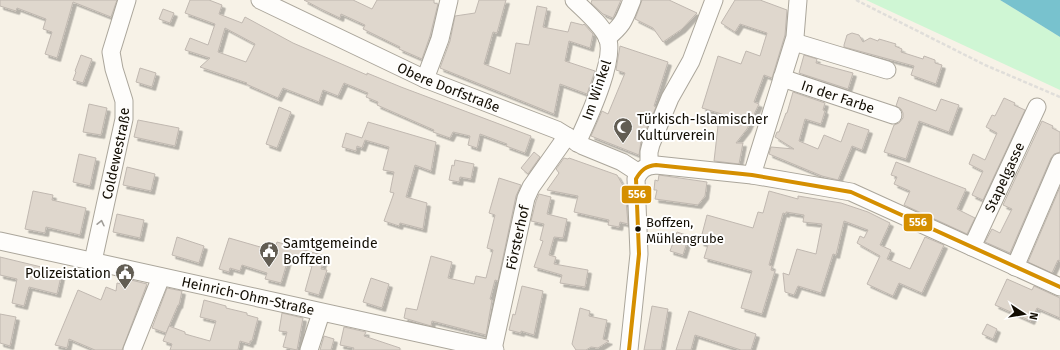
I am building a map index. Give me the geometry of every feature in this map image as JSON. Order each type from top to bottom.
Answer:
[{"type":"street","name":"Coldewestraße","points":[[93,261],[124,119],[124,101],[114,69],[111,52],[128,0]]},
{"type":"street","name":"Obere Dorfstraße","points":[[261,0],[425,79],[557,130],[583,146],[622,162],[644,169]]},
{"type":"street","points":[[425,79],[440,39],[449,0]]},
{"type":"street","points":[[574,0],[601,28],[608,38],[620,28],[624,22],[632,0]]},
{"type":"street","points":[[629,350],[639,254],[636,179],[644,169],[648,152],[670,98],[691,61],[714,0]]},
{"type":"street","name":"In der Farbe","points":[[752,175],[794,42],[798,0]]},
{"type":"street","name":"Im Winkel","points":[[572,140],[590,113],[608,63],[610,50],[608,38]]},
{"type":"street","points":[[794,42],[887,70]]},
{"type":"street","name":"In der Farbe","points":[[782,78],[893,115]]},
{"type":"street","name":"Stapelgasse","points":[[972,247],[1037,107]]},
{"type":"street","name":"Försterhof","points":[[494,350],[526,198],[531,187],[572,140]]},
{"type":"street","points":[[1015,266],[1060,162]]},
{"type":"street","points":[[644,169],[677,167],[752,175],[851,192],[1060,287]]},
{"type":"street","name":"Heinrich-Ohm-Straße","points":[[0,241],[93,261],[161,278],[494,350]]},
{"type":"street","points":[[132,350],[161,278]]},
{"type":"street","points":[[309,350],[321,312]]},
{"type":"path","points":[[856,0],[984,65],[1060,97]]},
{"type":"green space","points":[[866,0],[1000,0],[1060,37],[1060,90]]},
{"type":"water","points":[[1000,0],[1060,0],[1060,37]]},
{"type":"building","points":[[0,0],[117,0],[111,17],[73,2],[57,58],[45,54],[52,32],[43,29],[46,19],[17,8],[16,11],[0,6]]},
{"type":"building","points":[[190,0],[209,0],[222,5],[219,14],[242,23],[245,17],[293,43],[367,75],[367,73],[531,136],[525,153],[506,146],[507,144],[480,134],[477,148],[468,145],[470,136],[453,132],[450,138],[433,132],[434,130],[377,105],[378,102],[366,97],[368,93],[344,83],[338,96],[323,90],[319,102],[283,88],[278,98],[246,84],[247,83],[200,67],[210,58],[185,50],[190,38],[208,45],[215,24],[185,13]],"holes":[[[225,28],[255,44],[246,62],[218,52]]]},
{"type":"building","points":[[304,0],[353,0],[372,9],[377,0],[434,0],[434,3],[438,4],[430,36],[422,59],[399,49],[400,47],[363,29],[365,25],[341,14],[340,18]]},
{"type":"building","points":[[479,0],[506,0],[497,33],[493,32],[484,64],[510,74],[516,43],[529,45],[537,6],[547,8],[543,27],[568,32],[571,22],[584,24],[593,34],[590,48],[569,41],[565,61],[595,71],[587,94],[560,84],[554,114],[440,68],[450,41],[455,16],[475,13]]},
{"type":"building","points":[[592,0],[621,0],[613,18],[603,14],[591,3]]},
{"type":"building","points":[[642,0],[669,0],[697,13],[682,29],[663,42],[653,28],[635,19]]},
{"type":"building","points":[[735,0],[760,0],[787,10],[785,35],[772,78],[764,75],[754,102],[759,104],[747,129],[736,143],[743,143],[739,164],[714,161],[718,126],[711,120],[725,115],[702,108],[718,56],[741,64],[746,51],[760,56],[767,33],[740,24],[735,32],[721,23]]},
{"type":"building","points":[[163,9],[174,13],[170,23],[159,19]]},
{"type":"building","points":[[852,33],[859,35],[863,42],[870,38],[878,41],[879,39],[896,44],[895,46],[902,49],[901,52],[923,59],[924,56],[935,60],[935,63],[942,65],[936,84],[911,75],[914,66],[844,47],[847,35]]},
{"type":"building","points":[[620,46],[668,62],[654,106],[656,107],[641,141],[639,155],[591,136],[602,111],[608,114],[625,73],[616,70]]},
{"type":"building","points":[[81,55],[92,59],[83,83],[73,80]]},
{"type":"building","points":[[804,55],[817,59],[816,63],[853,73],[848,89],[799,73]]},
{"type":"building","points":[[140,68],[156,73],[152,87],[136,82]]},
{"type":"building","points":[[793,92],[825,103],[823,110],[825,111],[821,124],[805,119],[799,141],[818,149],[824,135],[841,142],[848,123],[869,130],[862,150],[852,146],[838,180],[822,176],[769,154],[771,147],[794,149],[775,137],[777,132],[779,132],[787,113]]},
{"type":"building","points":[[899,97],[936,111],[941,99],[959,105],[949,132],[919,121],[906,159],[884,152],[894,125],[899,123],[903,118],[901,109],[896,106]]},
{"type":"building","points":[[1004,98],[1025,110],[983,200],[972,195],[983,171],[969,164],[973,154],[985,160],[997,133],[986,127],[992,115],[995,116]]},
{"type":"building","points":[[89,104],[107,108],[101,135],[83,132]]},
{"type":"building","points":[[279,107],[291,112],[277,148],[266,144]]},
{"type":"building","points":[[138,120],[179,128],[175,146],[134,137]]},
{"type":"building","points":[[1042,121],[1053,126],[1052,128],[1060,132],[1060,152],[1054,154],[1051,158],[1010,253],[985,242],[992,229],[1000,233],[1012,209],[1003,205]]},
{"type":"building","points":[[368,122],[436,142],[431,171],[415,165],[406,197],[427,203],[423,229],[400,223],[399,226],[384,221],[394,193],[390,192],[394,172],[383,170],[389,147],[365,140],[362,148],[357,146],[356,151],[342,147],[346,133],[362,138]]},
{"type":"building","points":[[534,152],[540,157],[528,174],[521,168]]},
{"type":"building","points":[[79,154],[96,158],[90,186],[73,182]]},
{"type":"building","points":[[564,158],[569,158],[617,175],[625,189],[628,224],[620,222],[619,227],[608,225],[609,220],[574,212],[578,196],[547,190],[559,173],[556,169]]},
{"type":"building","points":[[455,160],[474,164],[471,179],[460,177],[459,182],[449,180],[452,165],[454,166]]},
{"type":"building","points":[[896,162],[966,189],[957,209],[975,218],[967,234],[904,205],[910,191],[894,184],[897,177],[891,175]]},
{"type":"building","points":[[127,167],[155,174],[151,191],[123,185]]},
{"type":"building","points":[[659,175],[707,182],[705,196],[698,205],[655,199],[657,190],[654,190],[655,180],[658,181]]},
{"type":"building","points":[[499,178],[521,185],[516,196],[498,281],[495,280],[490,299],[492,300],[486,335],[432,321],[431,326],[404,318],[406,308],[417,310],[431,256],[452,262],[448,278],[474,284],[476,276],[486,278],[493,250],[487,248],[495,215],[489,213]]},
{"type":"building","points":[[1060,187],[1060,261],[1058,260],[1052,273],[1028,262]]},
{"type":"building","points":[[33,191],[53,195],[52,200],[86,208],[80,235],[46,227],[45,233],[25,229]]},
{"type":"building","points":[[769,191],[798,199],[798,196],[841,203],[868,212],[890,223],[880,245],[891,250],[887,259],[910,269],[925,237],[944,245],[922,293],[899,283],[893,296],[867,284],[880,256],[857,243],[860,236],[864,238],[868,230],[844,221],[836,255],[833,254],[821,293],[798,286],[794,295],[785,292],[783,273],[789,275],[797,249],[816,254],[822,224],[803,222],[804,215],[786,212],[786,214],[783,213],[769,265],[772,266],[771,270],[775,271],[762,314],[741,308],[752,271],[704,258],[708,245],[700,242],[707,215],[753,228],[758,212],[763,213]]},
{"type":"building","points":[[539,194],[551,197],[547,214],[567,219],[563,238],[554,237],[549,255],[556,257],[554,264],[588,270],[585,287],[560,283],[562,275],[534,267],[543,241],[540,240],[544,224],[531,221]]},
{"type":"building","points":[[117,214],[144,220],[140,238],[113,232]]},
{"type":"building","points":[[677,232],[689,236],[683,255],[670,251]]},
{"type":"building","points":[[177,237],[204,246],[199,263],[172,255]]},
{"type":"building","points":[[229,238],[274,251],[277,242],[325,256],[321,269],[327,270],[319,295],[305,291],[312,266],[309,265],[309,263],[289,256],[281,283],[265,279],[267,273],[242,265],[240,271],[230,268],[229,272],[219,269]]},
{"type":"building","points":[[0,257],[62,272],[57,294],[29,287],[24,306],[12,303],[17,279],[0,275]]},
{"type":"building","points":[[123,278],[147,284],[122,350],[95,350],[69,339],[67,348],[55,345],[78,290],[101,300],[106,287],[116,291],[117,283],[121,284]]},
{"type":"building","points":[[371,278],[389,284],[382,308],[363,302]]},
{"type":"building","points":[[1007,279],[1032,290],[1034,286],[1060,298],[1060,318],[1037,308],[1031,321],[995,305]]},
{"type":"building","points":[[522,286],[543,291],[534,335],[521,331],[521,333],[509,330],[513,314],[515,315]]},
{"type":"building","points":[[167,288],[182,291],[179,305],[166,333],[152,328]]},
{"type":"building","points":[[204,300],[226,306],[226,308],[247,313],[247,315],[258,318],[250,344],[240,341],[238,350],[170,350],[172,344],[163,341],[169,326],[185,332],[185,334],[210,341],[216,321],[200,317]]},
{"type":"building","points":[[652,306],[668,309],[661,350],[644,350]]},
{"type":"building","points":[[580,308],[590,311],[589,316],[607,320],[603,339],[609,341],[598,348],[591,347],[586,350],[576,350],[572,344]]},
{"type":"building","points":[[689,311],[756,334],[751,350],[741,350],[695,335],[691,350],[676,350]]},
{"type":"building","points":[[282,313],[303,318],[297,350],[283,347],[287,332],[279,331]]},
{"type":"building","points":[[0,314],[16,317],[10,346],[0,343]]},
{"type":"building","points":[[987,324],[997,329],[993,339],[982,334]]},
{"type":"building","points":[[344,327],[366,332],[364,336],[400,348],[400,350],[353,350],[354,348],[340,345]]},
{"type":"building","points":[[324,336],[334,339],[331,350],[320,350]]},
{"type":"transit line","name":"556","points":[[629,350],[639,254],[636,179],[640,173],[649,166],[656,165],[752,175],[851,192],[1060,287]]},
{"type":"place","name":"Türkisch-Islamischer Kulturverein","points":[[623,144]]},
{"type":"place","name":"Boffzen, Mühlengrube","points":[[638,229]]},
{"type":"place","name":"Samtgemeinde Boffzen","points":[[269,268]]},
{"type":"place","name":"Polizeistation","points":[[125,290]]}]
